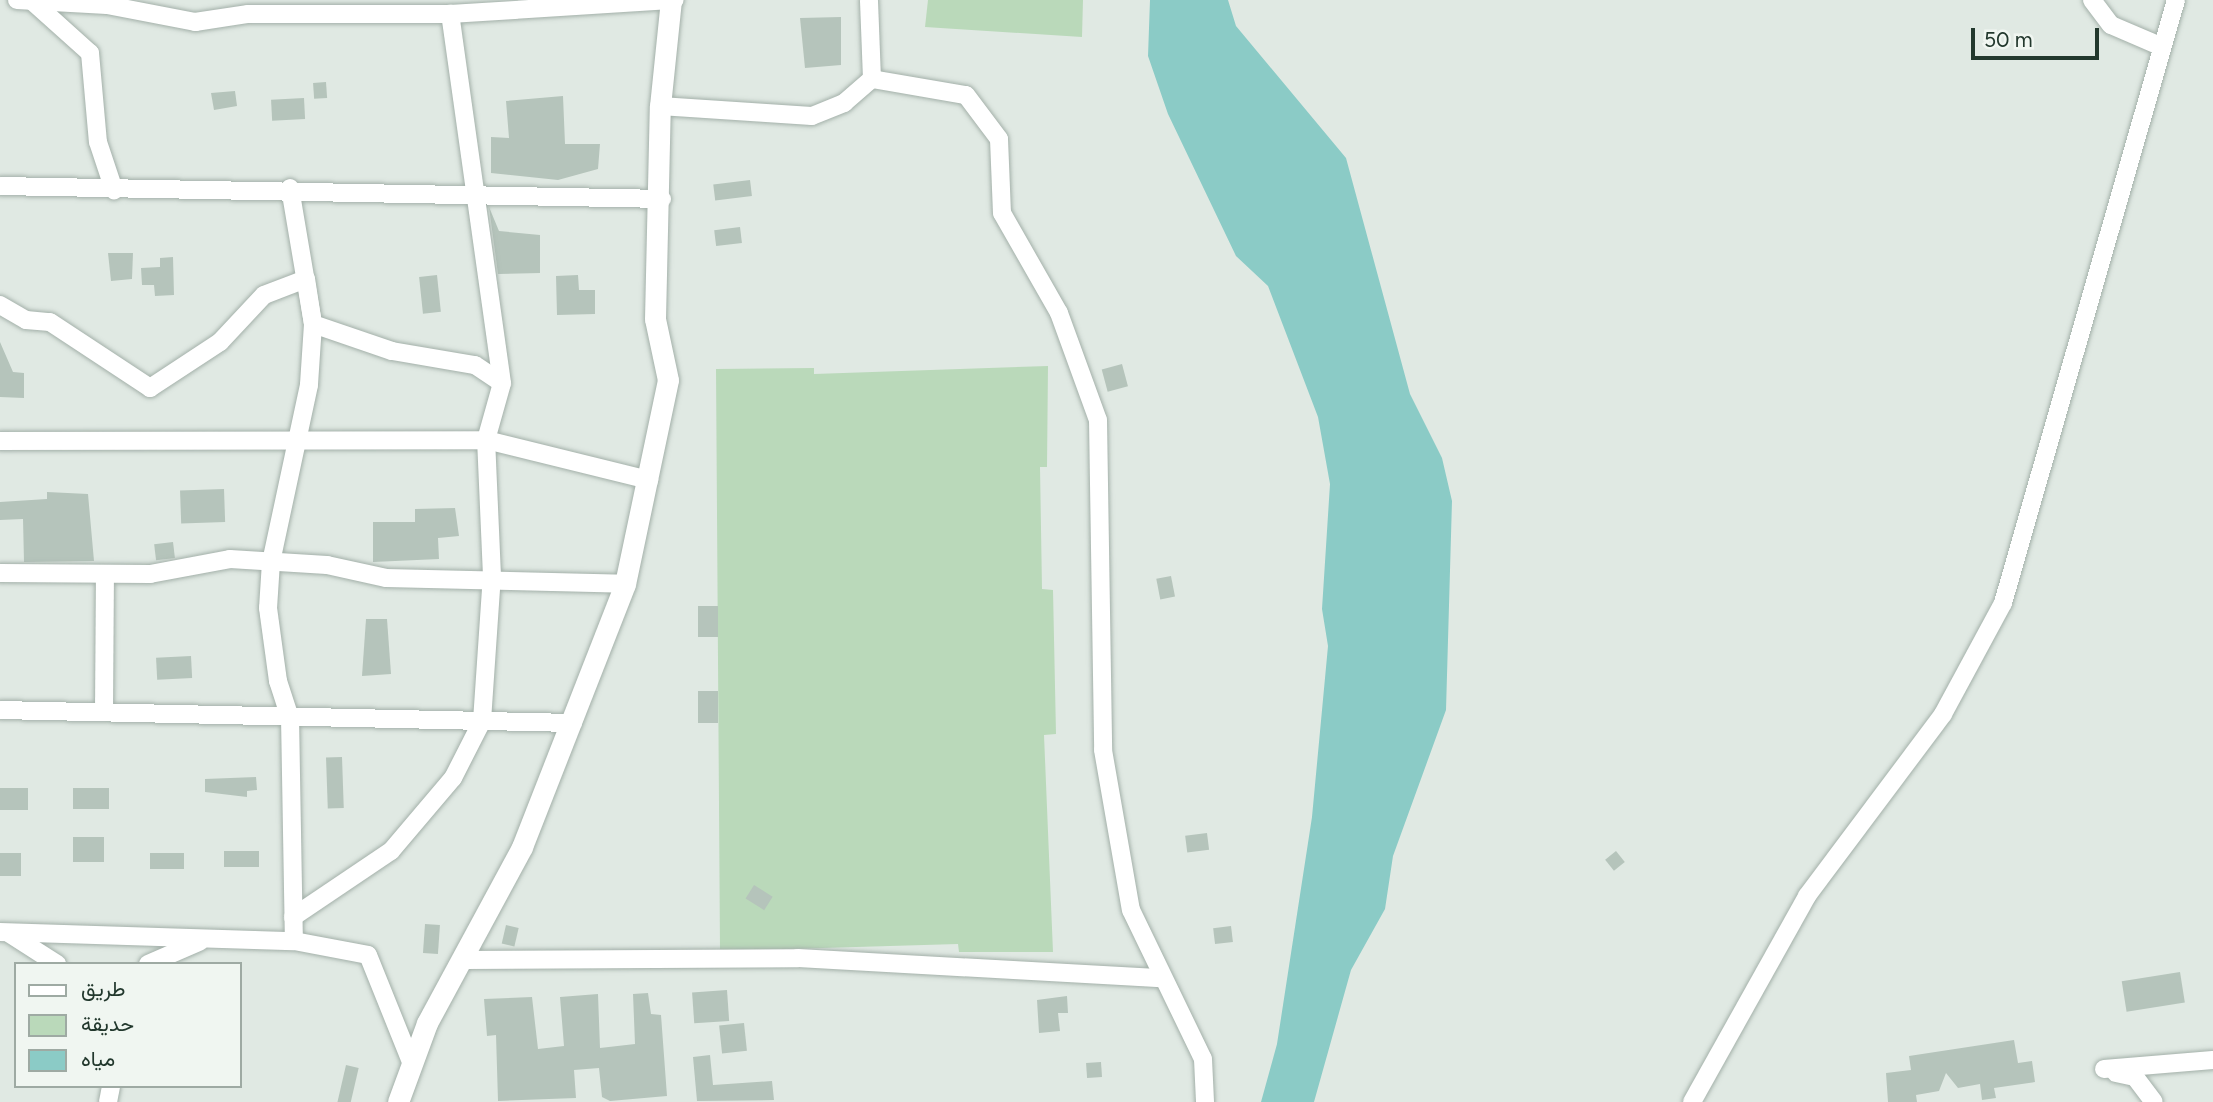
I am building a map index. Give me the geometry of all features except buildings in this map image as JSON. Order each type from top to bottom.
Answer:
[{"type":"street","points":[[17,0],[107,5],[175,22],[283,7],[450,14],[672,1],[660,106],[662,199],[655,319],[668,380],[625,584],[573,723],[464,960],[411,1062],[398,1102]]},
{"type":"street","points":[[869,0],[872,79]]},
{"type":"street","points":[[2092,0],[2111,25],[2160,46]]},
{"type":"street","points":[[1692,1102],[1807,896],[1943,714],[1992,627],[2026,536],[2160,46],[2176,0]]},
{"type":"street","points":[[32,1],[90,53],[98,142],[114,190]]},
{"type":"street","points":[[293,917],[391,851],[453,778],[482,721],[492,576],[486,440],[502,383],[450,14]]},
{"type":"street","points":[[660,106],[812,116],[844,103],[872,79]]},
{"type":"street","points":[[872,79],[967,95],[999,139],[1002,213],[1059,313],[1098,420],[1103,750],[1131,910],[1161,978],[1203,1059],[1205,1102]]},
{"type":"street","points":[[0,187],[114,190],[290,188],[662,199]]},
{"type":"street","points":[[290,188],[313,324]]},
{"type":"street","points":[[0,305],[26,320],[50,322],[150,388],[220,342],[264,295],[293,281],[306,279],[313,324],[309,385],[271,562],[270,636],[290,717],[294,941]]},
{"type":"street","points":[[313,324],[392,351],[475,365],[502,383]]},
{"type":"street","points":[[0,441],[295,443],[486,440],[649,480]]},
{"type":"street","points":[[0,573],[181,572],[230,559],[386,578],[492,576],[625,584]]},
{"type":"street","points":[[104,712],[105,574]]},
{"type":"street","points":[[0,710],[573,723]]},
{"type":"street","points":[[4,932],[294,941],[368,956],[411,1062]]},
{"type":"street","points":[[4,932],[54,962]]},
{"type":"street","points":[[153,962],[207,939]]},
{"type":"street","points":[[464,960],[798,958],[1161,978]]},
{"type":"street","points":[[2154,1102],[2135,1077],[2104,1069],[2213,1060]]},
{"type":"green space","points":[[928,0],[1083,0],[1082,37],[925,27]]},
{"type":"green space","points":[[1048,366],[1047,467],[1040,467],[1042,589],[1053,590],[1056,734],[1044,735],[1053,952],[959,952],[958,944],[720,951],[716,369],[814,368],[814,374]]},
{"type":"water","points":[[1150,0],[1228,0],[1236,26],[1346,158],[1410,394],[1442,458],[1452,501],[1446,710],[1393,856],[1385,909],[1351,970],[1314,1102],[1261,1102],[1277,1044],[1312,817],[1328,646],[1322,609],[1330,484],[1318,417],[1268,286],[1236,256],[1168,114],[1148,56]]}]
